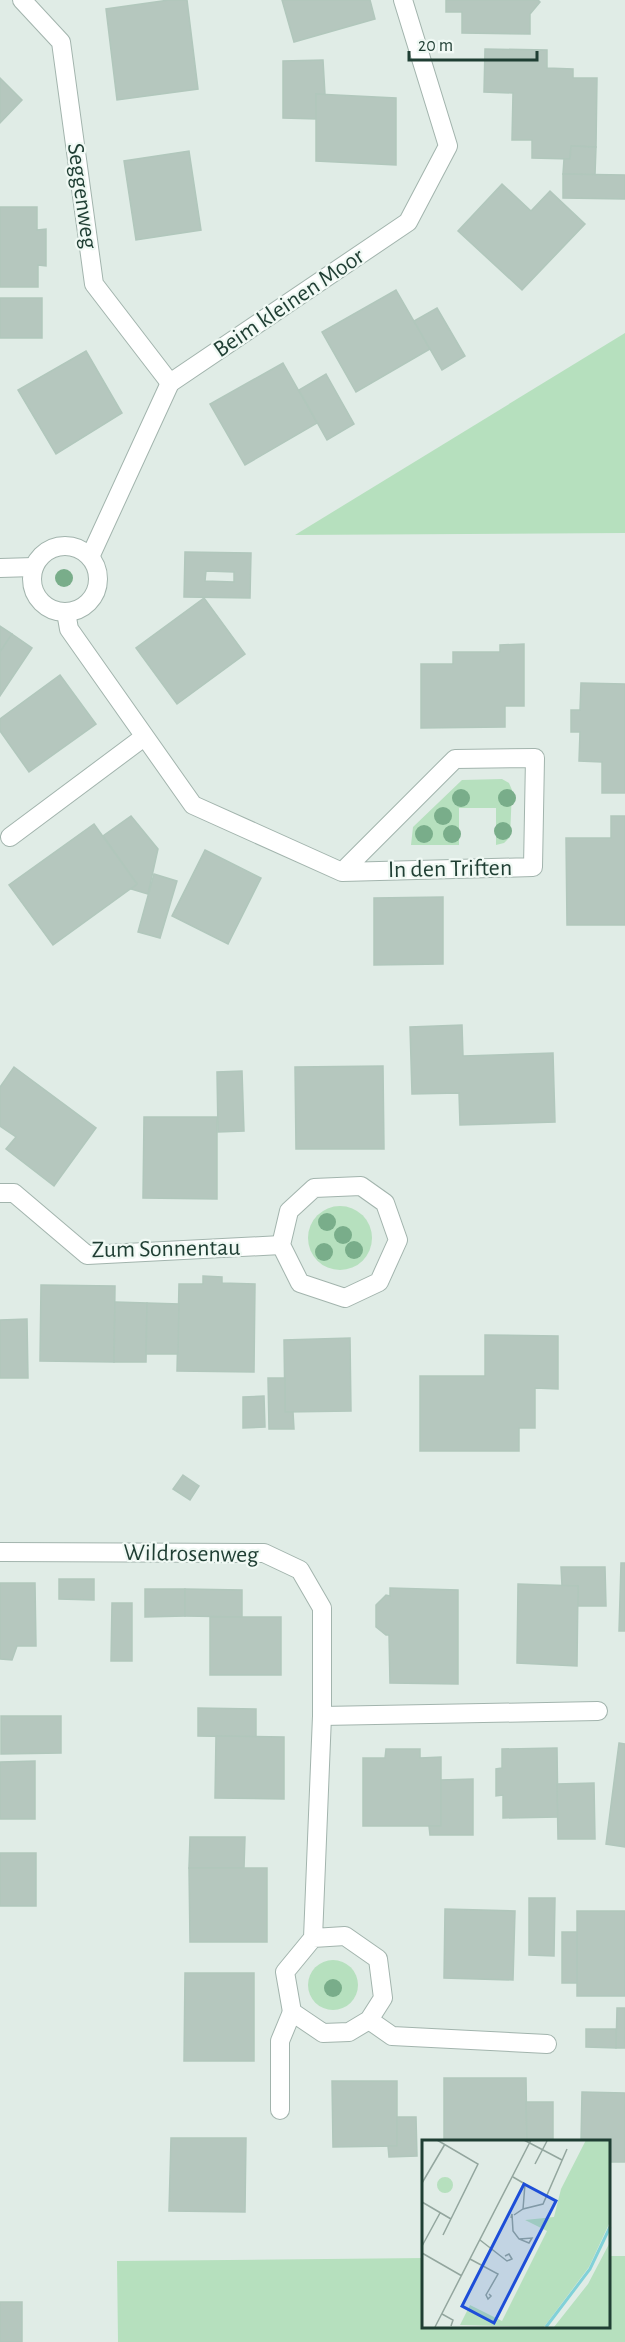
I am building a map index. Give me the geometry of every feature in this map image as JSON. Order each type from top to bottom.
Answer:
[{"type":"street","name":"Seggenweg","points":[[22,0],[61,42],[94,284],[170,383]]},
{"type":"street","name":"Beim kleinen Moor","points":[[170,383],[408,222],[448,146],[403,0]]},
{"type":"street","points":[[90,557],[170,383]]},
{"type":"street","points":[[59,546],[76,548],[90,557],[98,574],[95,592],[83,607],[66,612],[50,609],[38,599],[32,583],[33,567],[43,554],[59,546]]},
{"type":"street","points":[[0,567],[33,567]]},
{"type":"street","name":"In den Triften","points":[[66,612],[69,629],[193,805],[342,872],[533,867],[535,758],[455,759],[342,872]]},
{"type":"street","points":[[10,837],[144,737]]},
{"type":"street","points":[[361,1186],[385,1203],[398,1240],[379,1282],[345,1298],[300,1283],[281,1245],[289,1211],[314,1188],[361,1186]]},
{"type":"street","name":"Zum Sonnentau","points":[[0,1193],[14,1193],[87,1255],[281,1245]]},
{"type":"street","name":"Wildrosenweg","points":[[0,1552],[264,1553],[300,1570],[322,1608],[322,1716],[313,1938]]},
{"type":"street","points":[[322,1716],[598,1711]]},
{"type":"street","points":[[280,2110],[280,2041],[292,2012],[285,1972],[313,1938],[345,1936],[378,1959],[382,1998],[369,2020],[349,2032],[323,2033],[292,2012]]},
{"type":"street","points":[[369,2020],[392,2036],[547,2044]]},
{"type":"green space","points":[[625,333],[625,533],[295,535]]},
{"type":"green space","points":[[502,779],[509,783],[512,790],[510,837],[504,843],[496,845],[496,808],[459,808],[459,845],[411,845],[413,827],[462,780]]},
{"type":"green space","points":[[340,1206],[363,1215],[372,1238],[363,1261],[340,1270],[317,1261],[308,1238],[317,1215]]},
{"type":"green space","points":[[333,1960],[342,1962],[353,1971],[358,1985],[356,1994],[347,2005],[333,2010],[324,2008],[313,1999],[308,1985],[310,1976],[319,1965]]},
{"type":"green space","points":[[610,2256],[625,2256],[625,2342],[118,2342],[117,2261],[422,2258],[422,2327],[610,2327]]},
{"type":"building","points":[[169,0],[187,0],[198,89],[117,100],[106,9]]},
{"type":"building","points":[[282,0],[370,0],[375,19],[294,42]]},
{"type":"building","points":[[446,0],[538,0],[540,2],[530,14],[530,34],[462,33],[462,12],[446,12]]},
{"type":"building","points":[[485,49],[547,50],[547,68],[573,69],[573,78],[597,78],[596,147],[571,146],[570,159],[532,158],[532,140],[512,140],[513,93],[484,92]]},
{"type":"building","points":[[323,60],[325,95],[316,94],[317,119],[283,118],[283,61]]},
{"type":"building","points":[[0,78],[22,100],[0,123]]},
{"type":"building","points":[[316,94],[396,98],[396,165],[316,161]]},
{"type":"building","points":[[571,146],[596,147],[595,175],[563,174],[564,159],[570,159]]},
{"type":"building","points":[[189,151],[201,230],[136,240],[124,161]]},
{"type":"building","points":[[563,174],[625,175],[625,199],[563,198]]},
{"type":"building","points":[[502,184],[531,211],[550,191],[585,224],[522,290],[458,231]]},
{"type":"building","points":[[0,207],[37,207],[37,230],[46,229],[46,266],[38,265],[38,287],[0,287]]},
{"type":"building","points":[[396,290],[430,349],[356,392],[322,332]]},
{"type":"building","points":[[0,298],[42,298],[42,338],[0,338]]},
{"type":"building","points":[[437,308],[465,356],[442,370],[414,321]]},
{"type":"building","points":[[86,351],[122,413],[56,454],[18,390]]},
{"type":"building","points":[[283,363],[317,423],[245,465],[210,404]]},
{"type":"building","points":[[326,374],[354,424],[327,440],[299,390]]},
{"type":"building","points":[[185,552],[251,553],[250,598],[184,597]],"holes":[[[206,571],[234,572],[234,582],[205,581]]]},
{"type":"building","points":[[204,598],[245,654],[177,704],[136,648]]},
{"type":"building","points":[[0,626],[12,634],[0,652]]},
{"type":"building","points":[[12,634],[32,648],[0,696],[0,652]]},
{"type":"building","points":[[524,644],[524,706],[505,706],[505,727],[421,728],[421,664],[453,664],[453,652],[500,652],[500,645]]},
{"type":"building","points":[[60,675],[96,724],[29,772],[0,731],[0,719]]},
{"type":"building","points":[[581,683],[625,684],[625,793],[602,793],[602,762],[579,761],[580,732],[571,732],[571,710],[580,710]]},
{"type":"building","points":[[131,816],[158,849],[148,894],[131,889],[137,884],[103,836]]},
{"type":"building","points":[[611,816],[625,816],[625,925],[567,925],[566,838],[611,838]]},
{"type":"building","points":[[94,824],[137,884],[53,945],[9,885]]},
{"type":"building","points":[[205,850],[261,878],[228,944],[172,916]]},
{"type":"building","points":[[154,874],[177,881],[160,938],[138,932]]},
{"type":"building","points":[[443,897],[443,964],[374,965],[374,898]]},
{"type":"building","points":[[462,1025],[463,1056],[553,1053],[555,1122],[460,1125],[459,1093],[412,1094],[410,1027]]},
{"type":"building","points":[[383,1066],[384,1149],[296,1149],[295,1067]]},
{"type":"building","points":[[14,1067],[96,1128],[54,1186],[6,1149],[16,1137],[0,1126],[0,1087]]},
{"type":"building","points":[[242,1071],[244,1131],[218,1132],[217,1072]]},
{"type":"building","points":[[144,1117],[217,1117],[217,1199],[143,1198]]},
{"type":"building","points":[[203,1276],[222,1277],[222,1283],[255,1284],[254,1372],[177,1371],[179,1284],[203,1284]]},
{"type":"building","points":[[41,1285],[115,1286],[114,1362],[40,1361]]},
{"type":"building","points":[[115,1302],[147,1303],[146,1362],[114,1362]]},
{"type":"building","points":[[147,1303],[179,1304],[178,1354],[146,1354]]},
{"type":"building","points":[[27,1319],[28,1378],[0,1378],[0,1320]]},
{"type":"building","points":[[485,1335],[558,1336],[558,1389],[535,1388],[535,1428],[519,1428],[519,1451],[420,1451],[420,1376],[485,1376]]},
{"type":"building","points":[[350,1338],[351,1411],[285,1412],[284,1340]]},
{"type":"building","points":[[268,1378],[285,1378],[285,1412],[293,1412],[294,1429],[269,1429]]},
{"type":"building","points":[[264,1396],[265,1427],[243,1428],[243,1397]]},
{"type":"building","points":[[183,1475],[199,1486],[190,1500],[173,1489]]},
{"type":"building","points":[[621,1563],[625,1563],[625,1631],[619,1631]]},
{"type":"building","points":[[561,1567],[605,1567],[606,1606],[578,1606],[578,1586],[562,1586]]},
{"type":"building","points":[[59,1579],[94,1579],[94,1600],[59,1599]]},
{"type":"building","points":[[0,1583],[35,1583],[36,1646],[17,1646],[12,1660],[0,1659]]},
{"type":"building","points":[[518,1584],[578,1586],[577,1666],[517,1663]]},
{"type":"building","points":[[390,1588],[458,1590],[458,1684],[390,1683],[389,1635],[376,1627],[376,1605],[386,1595],[390,1596]]},
{"type":"building","points":[[145,1589],[185,1589],[185,1616],[145,1617]]},
{"type":"building","points":[[185,1589],[242,1590],[242,1617],[185,1616]]},
{"type":"building","points":[[112,1603],[132,1603],[132,1661],[111,1661]]},
{"type":"building","points":[[210,1617],[281,1617],[281,1675],[210,1675]]},
{"type":"building","points":[[198,1708],[256,1709],[256,1737],[198,1736]]},
{"type":"building","points":[[1,1716],[61,1716],[61,1753],[1,1754]]},
{"type":"building","points":[[216,1736],[284,1737],[284,1799],[215,1798]]},
{"type":"building","points":[[619,1743],[625,1744],[625,1847],[606,1844]]},
{"type":"building","points":[[557,1748],[558,1817],[503,1818],[503,1795],[496,1796],[496,1769],[502,1768],[502,1749]]},
{"type":"building","points":[[386,1749],[420,1749],[420,1758],[441,1757],[441,1826],[363,1826],[363,1758],[385,1758]]},
{"type":"building","points":[[35,1761],[35,1819],[0,1819],[0,1762]]},
{"type":"building","points":[[473,1779],[473,1835],[430,1835],[429,1826],[441,1826],[441,1780]]},
{"type":"building","points":[[594,1783],[595,1839],[558,1839],[557,1784]]},
{"type":"building","points":[[190,1837],[245,1837],[244,1868],[189,1868]]},
{"type":"building","points":[[0,1853],[36,1853],[36,1906],[0,1906]]},
{"type":"building","points":[[189,1868],[267,1868],[267,1942],[190,1942]]},
{"type":"building","points":[[529,1898],[555,1898],[554,1956],[529,1955]]},
{"type":"building","points":[[445,1909],[515,1911],[513,1980],[444,1978]]},
{"type":"building","points":[[577,1911],[625,1911],[625,1996],[577,1996]]},
{"type":"building","points":[[562,1932],[577,1932],[577,1983],[562,1983]]},
{"type":"building","points":[[185,1973],[254,1973],[254,2061],[184,2061]]},
{"type":"building","points":[[617,2008],[625,2008],[625,2048],[616,2048]]},
{"type":"building","points":[[586,2029],[616,2029],[616,2048],[586,2047]]},
{"type":"building","points":[[444,2078],[526,2078],[527,2140],[444,2140]]},
{"type":"building","points":[[332,2081],[397,2081],[397,2146],[333,2147]]},
{"type":"building","points":[[582,2092],[625,2093],[625,2162],[610,2162],[610,2140],[581,2140]]},
{"type":"building","points":[[526,2102],[553,2102],[553,2140],[527,2140]]},
{"type":"building","points":[[397,2117],[416,2117],[417,2156],[389,2157],[388,2146],[397,2146]]},
{"type":"building","points":[[171,2138],[246,2138],[245,2212],[169,2211]]},
{"type":"building","points":[[0,2302],[22,2302],[22,2342],[0,2342]]}]
